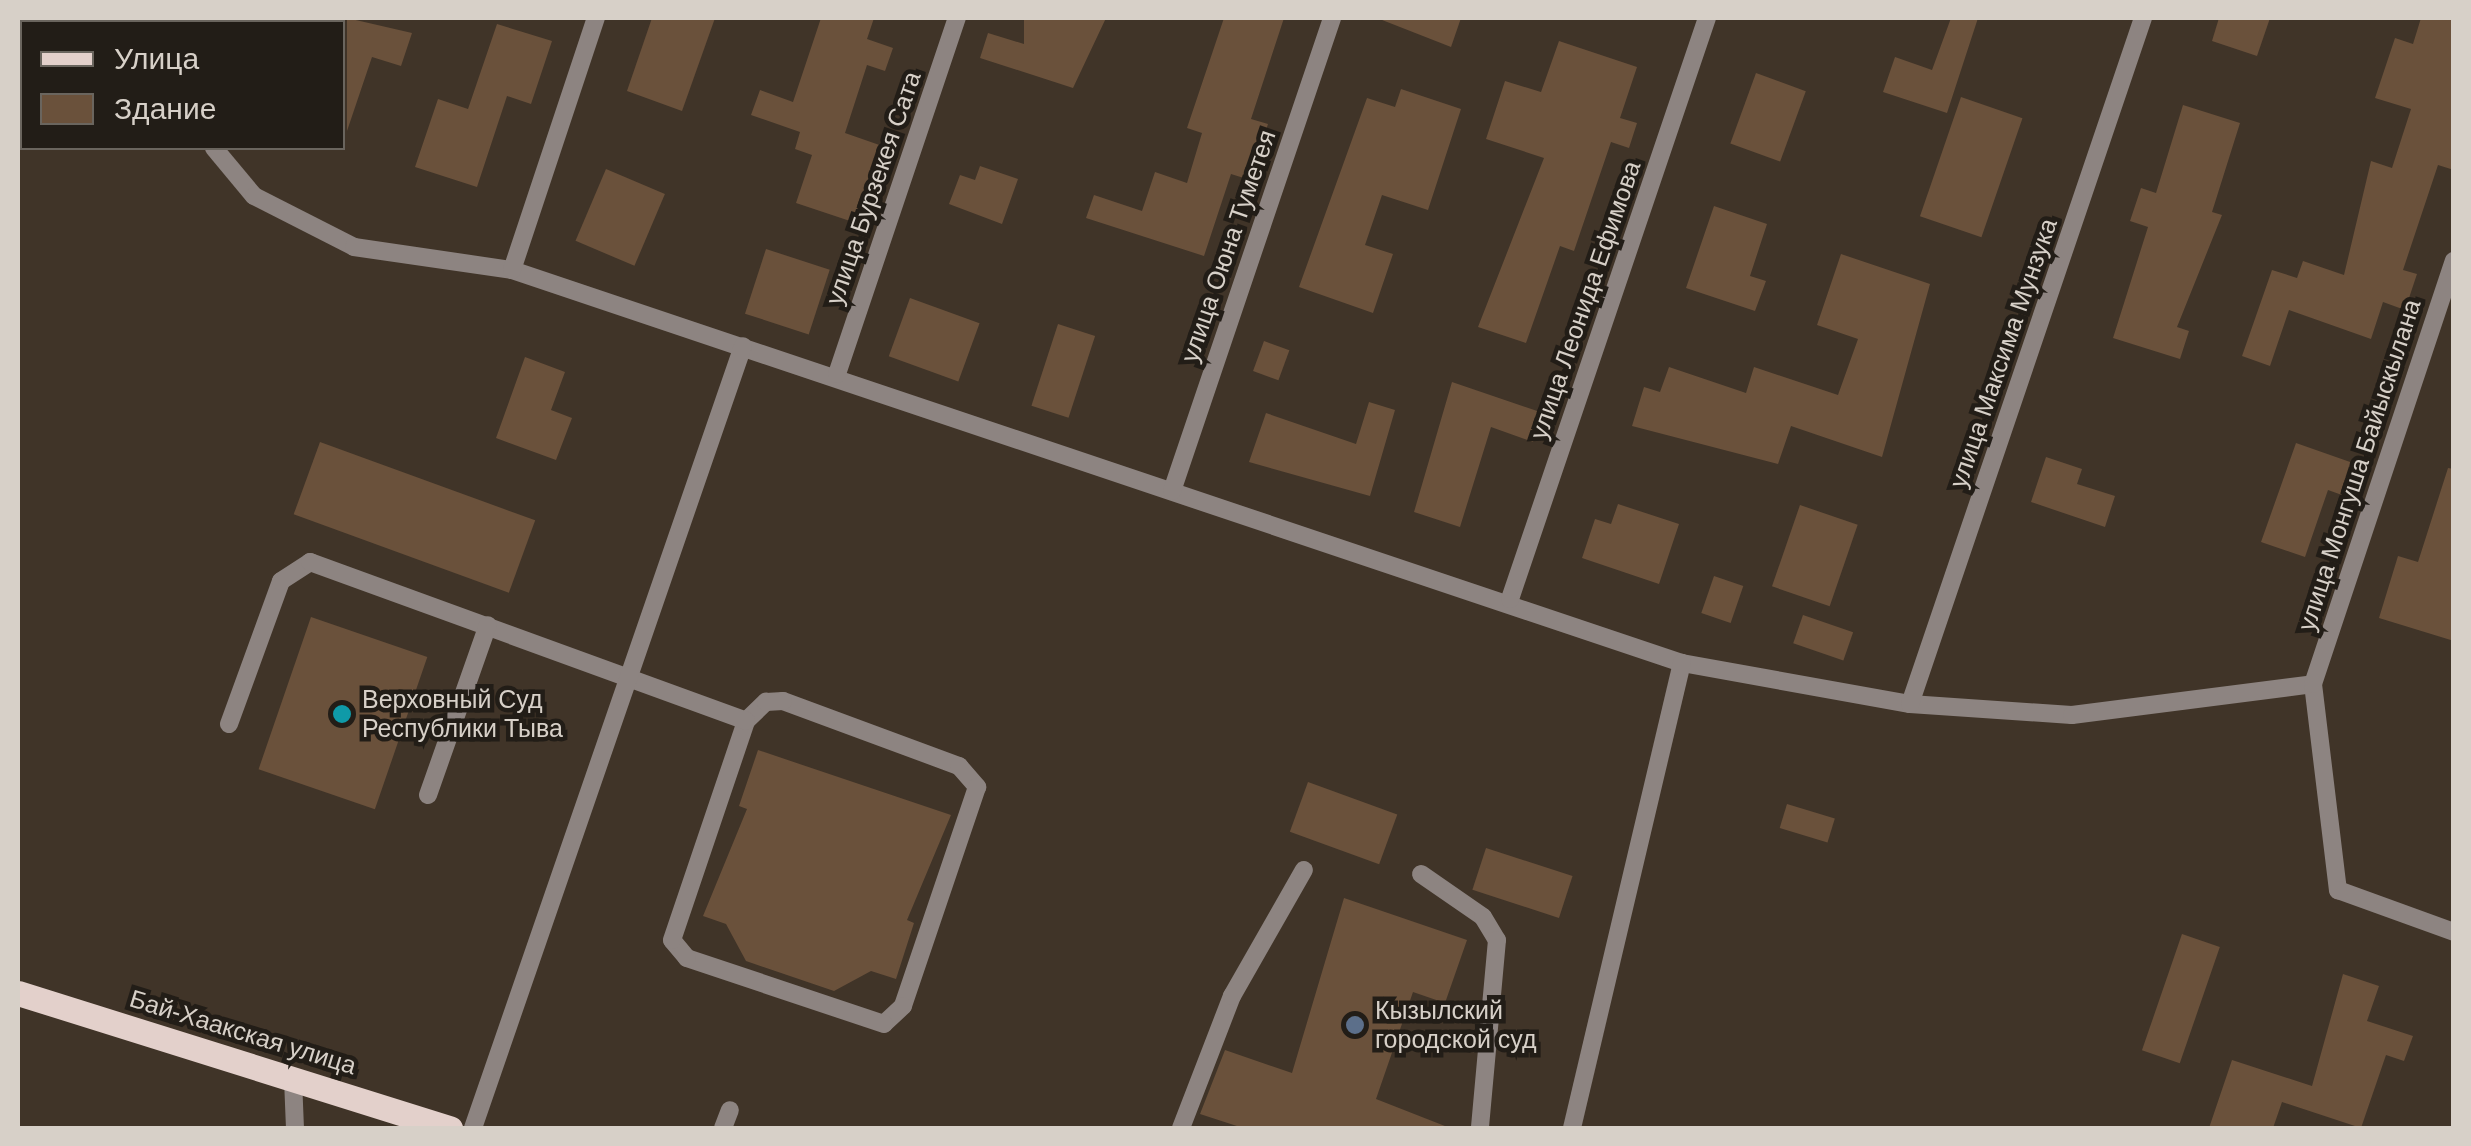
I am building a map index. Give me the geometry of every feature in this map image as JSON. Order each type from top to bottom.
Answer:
[{"type":"main road","name":"Бай-Хаакская улица","points":[[18,993],[450,1128]]},
{"type":"street","points":[[512,270],[596,18]]},
{"type":"street","name":"улица Бурзекея Сата","points":[[837,374],[956,18]]},
{"type":"street","name":"улица Оюна Туметея","points":[[1172,491],[1332,18]]},
{"type":"street","name":"улица Леонида Ефимова","points":[[1510,599],[1707,18]]},
{"type":"street","name":"улица Максима Мунзука","points":[[1910,704],[2142,18]]},
{"type":"street","points":[[216,150],[254,196],[354,246],[512,270],[837,374],[1172,491],[1510,599],[1682,663],[1910,704],[2072,715],[2312,684],[2338,890],[2454,932]]},
{"type":"street","name":"улица Монгуша Байыскылана","points":[[2312,684],[2454,261]]},
{"type":"street","points":[[473,1128],[744,346]]},
{"type":"street","points":[[229,724],[281,582],[300,563],[488,626],[746,721]]},
{"type":"street","points":[[428,795],[488,626]]},
{"type":"street","points":[[1572,1128],[1682,663]]},
{"type":"street","points":[[784,701],[974,778],[977,804],[903,1006],[884,1024],[675,947],[672,923],[746,721],[758,706],[784,701]]},
{"type":"street","points":[[1181,1128],[1232,996],[1304,870]]},
{"type":"street","points":[[1421,874],[1483,917],[1497,940],[1480,1128]]},
{"type":"street","points":[[294,1080],[295,1128]]},
{"type":"building","points":[[347,18],[412,33],[401,66],[372,57],[347,131]]},
{"type":"building","points":[[652,18],[715,18],[682,111],[627,91]]},
{"type":"building","points":[[821,18],[874,18],[867,39],[893,48],[885,71],[867,65],[845,133],[888,148],[868,227],[796,203],[812,155],[795,149],[800,132],[751,115],[760,90],[793,102]]},
{"type":"building","points":[[1024,18],[1106,18],[1073,88],[980,58],[988,33],[1024,44]]},
{"type":"building","points":[[1224,18],[1284,18],[1251,119],[1268,124],[1259,152],[1247,179],[1231,174],[1204,256],[1086,218],[1094,195],[1142,211],[1155,172],[1187,183],[1202,133],[1187,128]]},
{"type":"building","points":[[1377,18],[1461,18],[1451,47]]},
{"type":"building","points":[[1951,18],[1978,18],[1947,113],[1883,92],[1895,57],[1932,70]]},
{"type":"building","points":[[2219,18],[2270,18],[2257,56],[2212,41]]},
{"type":"building","points":[[2421,18],[2454,18],[2454,170],[2438,165],[2403,270],[2417,274],[2405,310],[2383,302],[2371,339],[2289,310],[2270,366],[2242,356],[2272,270],[2297,278],[2303,261],[2344,275],[2371,161],[2392,168],[2411,109],[2375,98],[2395,38],[2413,44]]},
{"type":"building","points":[[497,24],[552,41],[531,104],[507,96],[477,187],[415,167],[438,99],[468,109]]},
{"type":"building","points":[[1559,41],[1637,67],[1620,118],[1637,123],[1629,148],[1611,142],[1574,251],[1560,246],[1526,343],[1478,327],[1544,158],[1486,139],[1505,81],[1541,92]]},
{"type":"building","points":[[1756,73],[1806,91],[1780,162],[1730,143]]},
{"type":"building","points":[[1401,89],[1461,109],[1428,210],[1382,195],[1365,245],[1393,254],[1373,313],[1299,287],[1367,98],[1395,107]]},
{"type":"building","points":[[1961,97],[2022,118],[1981,237],[1920,216]]},
{"type":"building","points":[[2183,105],[2240,123],[2212,212],[2222,215],[2177,327],[2189,331],[2180,359],[2113,338],[2148,227],[2130,221],[2141,188],[2156,193]]},
{"type":"building","points":[[980,166],[1018,179],[1002,224],[949,204],[960,175],[975,180]]},
{"type":"building","points":[[606,169],[665,194],[634,266],[576,241]]},
{"type":"building","points":[[1714,206],[1767,224],[1750,276],[1766,281],[1755,311],[1686,288]]},
{"type":"building","points":[[766,249],[830,270],[809,334],[745,314]]},
{"type":"building","points":[[1841,254],[1930,284],[1882,457],[1791,426],[1778,464],[1632,426],[1644,387],[1660,392],[1669,367],[1746,393],[1754,367],[1838,395],[1858,339],[1817,325]]},
{"type":"building","points":[[910,298],[980,323],[958,382],[889,356]]},
{"type":"building","points":[[1058,324],[1095,336],[1069,418],[1031,406]]},
{"type":"building","points":[[1264,341],[1289,350],[1278,380],[1253,371]]},
{"type":"building","points":[[525,357],[565,372],[551,410],[572,418],[556,460],[496,438]]},
{"type":"building","points":[[1452,382],[1543,413],[1533,442],[1491,427],[1460,527],[1414,512]]},
{"type":"building","points":[[1369,402],[1395,410],[1370,496],[1249,462],[1266,413],[1356,444]]},
{"type":"building","points":[[320,442],[535,520],[509,593],[294,514]]},
{"type":"building","points":[[2296,443],[2353,463],[2342,495],[2328,490],[2305,557],[2261,542]]},
{"type":"building","points":[[2046,457],[2082,469],[2077,484],[2115,496],[2105,527],[2031,502]]},
{"type":"building","points":[[2448,468],[2454,469],[2454,641],[2379,618],[2398,556],[2418,562]]},
{"type":"building","points":[[1618,504],[1679,524],[1659,584],[1582,558],[1595,519],[1611,524]]},
{"type":"building","points":[[1800,505],[1858,525],[1830,606],[1772,586]]},
{"type":"building","points":[[1714,576],[1743,586],[1731,623],[1701,613]]},
{"type":"building","points":[[1803,615],[1853,632],[1843,661],[1793,643]]},
{"type":"building","name":"Верховный Суд Республики Тыва","points":[[311,617],[427,657],[375,809],[259,769]]},
{"type":"building","points":[[758,750],[951,815],[907,920],[914,923],[896,979],[871,971],[834,991],[746,961],[726,924],[703,916],[747,809],[739,806]]},
{"type":"building","points":[[1308,782],[1397,814],[1379,864],[1290,832]]},
{"type":"building","points":[[1787,804],[1835,819],[1828,843],[1780,828]]},
{"type":"building","points":[[1486,848],[1573,876],[1559,918],[1472,890]]},
{"type":"building","name":"Кызылский городской суд","points":[[1344,898],[1467,940],[1445,1003],[1413,992],[1376,1099],[1450,1128],[1243,1128],[1200,1114],[1225,1050],[1292,1073]]},
{"type":"building","points":[[2182,934],[2220,947],[2180,1063],[2142,1050]]},
{"type":"building","points":[[2343,974],[2379,986],[2367,1021],[2413,1036],[2404,1061],[2386,1055],[2361,1128],[2282,1102],[2273,1128],[2209,1128],[2232,1060],[2312,1086]]},
{"type":"place","name":"Верховный Суд Республики Тыва","points":[[342,714]]},
{"type":"place","name":"Кызылский городской суд","points":[[1355,1025]]}]
